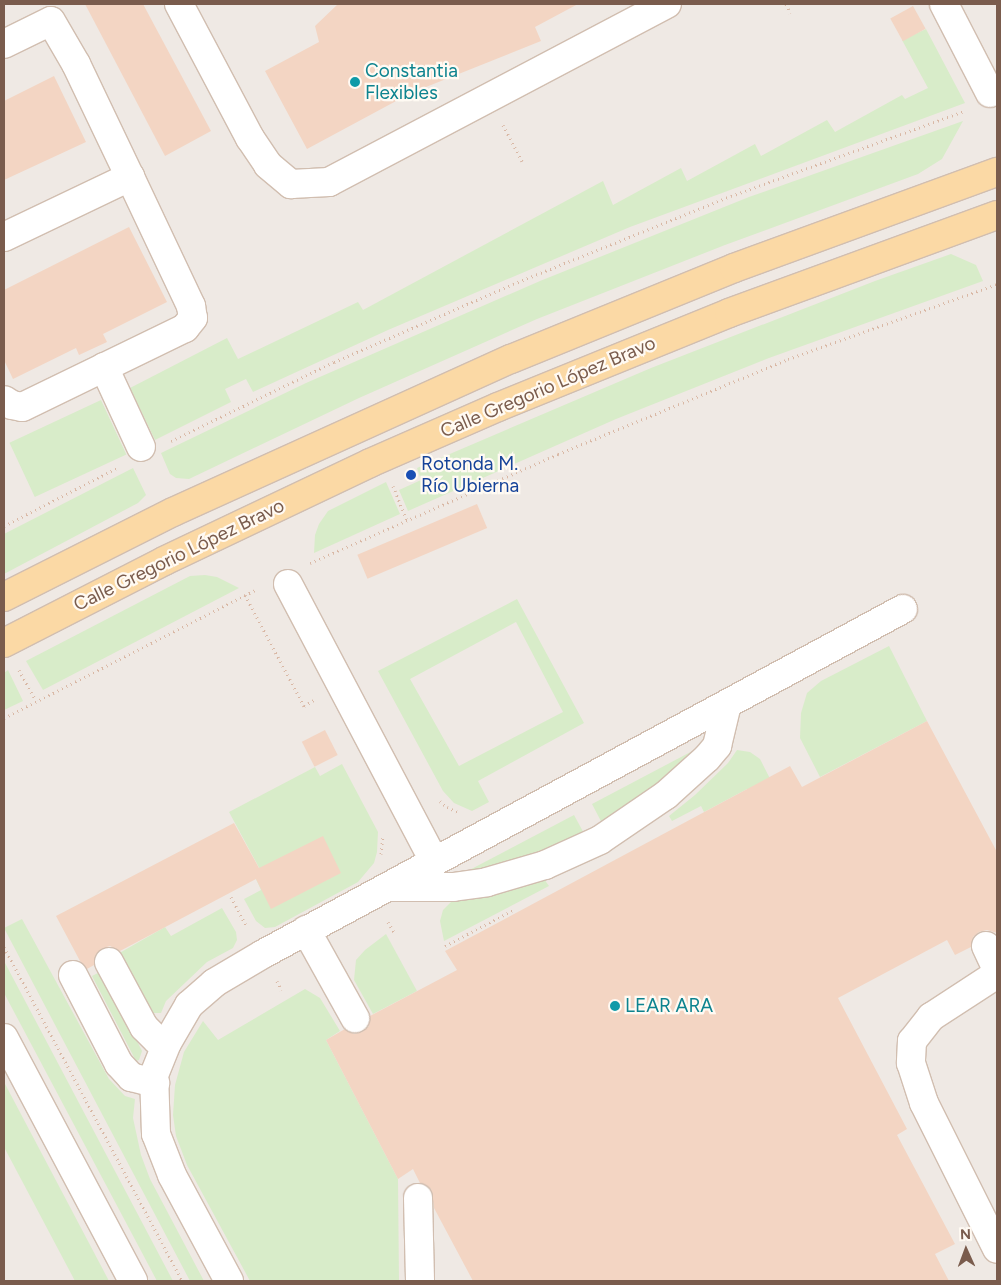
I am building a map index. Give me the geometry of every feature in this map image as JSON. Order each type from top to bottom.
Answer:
[{"type":"main road","name":"Calle Gregorio López Bravo","points":[[4,597],[173,512],[528,352],[734,268],[997,172]]},
{"type":"main road","name":"Calle Gregorio López Bravo","points":[[4,643],[164,561],[370,463],[479,415],[729,313],[997,215]]},
{"type":"street","points":[[179,4],[250,138],[268,165],[291,184],[329,182],[667,4]]},
{"type":"street","points":[[944,4],[990,93]]},
{"type":"street","points":[[4,44],[51,21],[76,64],[191,306],[193,318],[185,328],[22,407],[12,405],[4,400]]},
{"type":"street","points":[[4,237],[130,177]]},
{"type":"street","points":[[104,367],[134,455]]},
{"type":"street","points":[[288,584],[434,861]]},
{"type":"street","points":[[229,1281],[172,1175],[156,1134],[154,1075],[166,1043],[189,1005],[214,983],[306,930],[903,609]]},
{"type":"street","points":[[386,887],[453,887],[487,882],[537,867],[600,840],[666,795],[708,758],[718,746],[727,704]]},
{"type":"street","points":[[306,930],[355,1018]]},
{"type":"street","points":[[109,962],[144,1027],[157,1040],[166,1043]]},
{"type":"street","points":[[997,974],[931,1017],[912,1041],[911,1063],[924,1103],[997,1249]]},
{"type":"street","points":[[73,975],[119,1064],[131,1077],[155,1083]]},
{"type":"street","points":[[4,1038],[133,1281]]},
{"type":"street","points":[[418,1198],[420,1281]]},
{"type":"path","points":[[786,4],[790,13]]},
{"type":"path","points":[[170,441],[334,362],[513,284],[731,196],[966,110]]},
{"type":"path","points":[[307,564],[567,450],[788,359],[997,284]]},
{"type":"path","points":[[4,526],[134,455]]},
{"type":"path","points":[[398,481],[392,484],[407,520]]},
{"type":"path","points":[[4,718],[260,587]]},
{"type":"path","points":[[245,595],[304,706]]},
{"type":"path","points":[[438,800],[447,807],[463,814]]},
{"type":"path","points":[[231,897],[250,932]]},
{"type":"path","points":[[4,947],[182,1281]]},
{"type":"shaded area","points":[[4,4],[997,4],[997,1281],[4,1281]]},
{"type":"green space","points":[[926,29],[965,103],[630,227],[388,330],[253,392],[246,379],[225,389],[231,402],[155,440],[130,388],[227,338],[238,359],[358,302],[363,310],[603,181],[613,205],[681,168],[687,181],[755,144],[761,156],[827,120],[835,132],[902,95],[905,99],[928,88],[902,40]]},
{"type":"green space","points":[[963,121],[942,159],[918,174],[725,245],[537,319],[359,398],[189,479],[176,478],[170,474],[161,453],[306,383],[540,281],[749,197]]},
{"type":"green space","points":[[951,254],[976,265],[983,281],[769,358],[616,419],[408,511],[399,490],[421,480],[417,468],[651,368],[875,281]]},
{"type":"green space","points":[[101,400],[126,454],[35,497],[9,443]]},
{"type":"green space","points":[[133,468],[146,495],[138,503],[4,574],[4,534]]},
{"type":"green space","points":[[386,482],[400,514],[314,553],[315,535],[319,524],[328,511]]},
{"type":"green space","points":[[205,575],[217,577],[239,588],[43,690],[26,661],[190,576]]},
{"type":"green space","points":[[517,599],[584,723],[478,781],[489,802],[472,811],[454,803],[443,791],[378,671]],"holes":[[[516,622],[563,712],[459,766],[410,679]]]},
{"type":"green space","points":[[889,646],[927,721],[820,777],[800,738],[801,713],[807,693],[821,681]]},
{"type":"green space","points":[[8,670],[23,701],[4,710],[4,673]]},
{"type":"green space","points":[[700,747],[702,749],[604,827],[592,804]]},
{"type":"green space","points":[[737,750],[750,752],[760,759],[780,798],[747,789],[704,812],[701,806],[672,821],[669,816],[695,795],[728,763]]},
{"type":"green space","points":[[342,764],[378,832],[377,852],[374,863],[358,882],[275,927],[265,928],[256,921],[244,899],[261,890],[256,879],[263,875],[229,812],[315,767],[320,776]]},
{"type":"green space","points":[[574,815],[586,837],[557,850],[458,876]]},
{"type":"green space","points":[[544,879],[549,886],[444,941],[440,921],[443,910],[451,902],[506,892]]},
{"type":"green space","points":[[222,908],[236,932],[237,940],[233,948],[207,962],[166,1001],[161,1013],[151,1013],[116,955],[165,927],[171,936]]},
{"type":"green space","points":[[22,919],[109,1079],[125,1096],[135,1099],[133,1118],[141,1155],[150,1179],[204,1281],[190,1281],[4,928]]},
{"type":"green space","points":[[386,934],[417,991],[373,1014],[354,980],[356,960],[365,950]]},
{"type":"green space","points":[[4,961],[173,1281],[157,1281],[4,993]]},
{"type":"green space","points":[[102,971],[142,1051],[139,1060],[136,1061],[92,976]]},
{"type":"green space","points":[[305,989],[320,998],[340,1031],[326,1040],[398,1179],[399,1281],[250,1281],[187,1165],[176,1136],[173,1115],[175,1085],[184,1052],[203,1021],[218,1040]]},
{"type":"green space","points":[[4,1082],[109,1281],[75,1281],[4,1147]]},
{"type":"building","points":[[85,4],[143,4],[211,131],[165,156]]},
{"type":"building","name":"Constantia Flexibles","points":[[338,4],[578,4],[535,27],[541,41],[411,93],[307,149],[265,71],[319,42],[315,26]]},
{"type":"building","points":[[913,6],[926,29],[903,41],[890,19]]},
{"type":"building","points":[[54,76],[86,142],[4,180],[4,101]]},
{"type":"building","points":[[129,227],[167,302],[103,334],[107,342],[79,355],[76,348],[13,379],[4,360],[4,290]]},
{"type":"building","points":[[477,504],[487,528],[367,579],[357,555]]},
{"type":"building","name":"LEAR ARA","points":[[927,721],[997,852],[997,933],[987,930],[979,932],[973,937],[971,947],[955,955],[947,940],[838,998],[907,1129],[897,1135],[955,1244],[935,1254],[949,1281],[473,1281],[434,1208],[431,1189],[420,1183],[413,1169],[398,1179],[326,1040],[345,1029],[354,1034],[362,1032],[369,1026],[370,1016],[457,970],[445,951],[790,766],[802,787]]},
{"type":"building","points":[[325,730],[338,755],[315,767],[302,742]]},
{"type":"building","points":[[234,823],[259,868],[323,836],[341,873],[271,909],[256,879],[120,951],[110,946],[101,949],[96,954],[94,965],[87,969],[80,961],[56,916]]},
{"type":"place","name":"Constantia Flexibles","points":[[355,82]]},
{"type":"place","name":"Rotonda M. Río Ubierna","points":[[411,475]]},
{"type":"place","name":"LEAR ARA","points":[[615,1006]]}]
